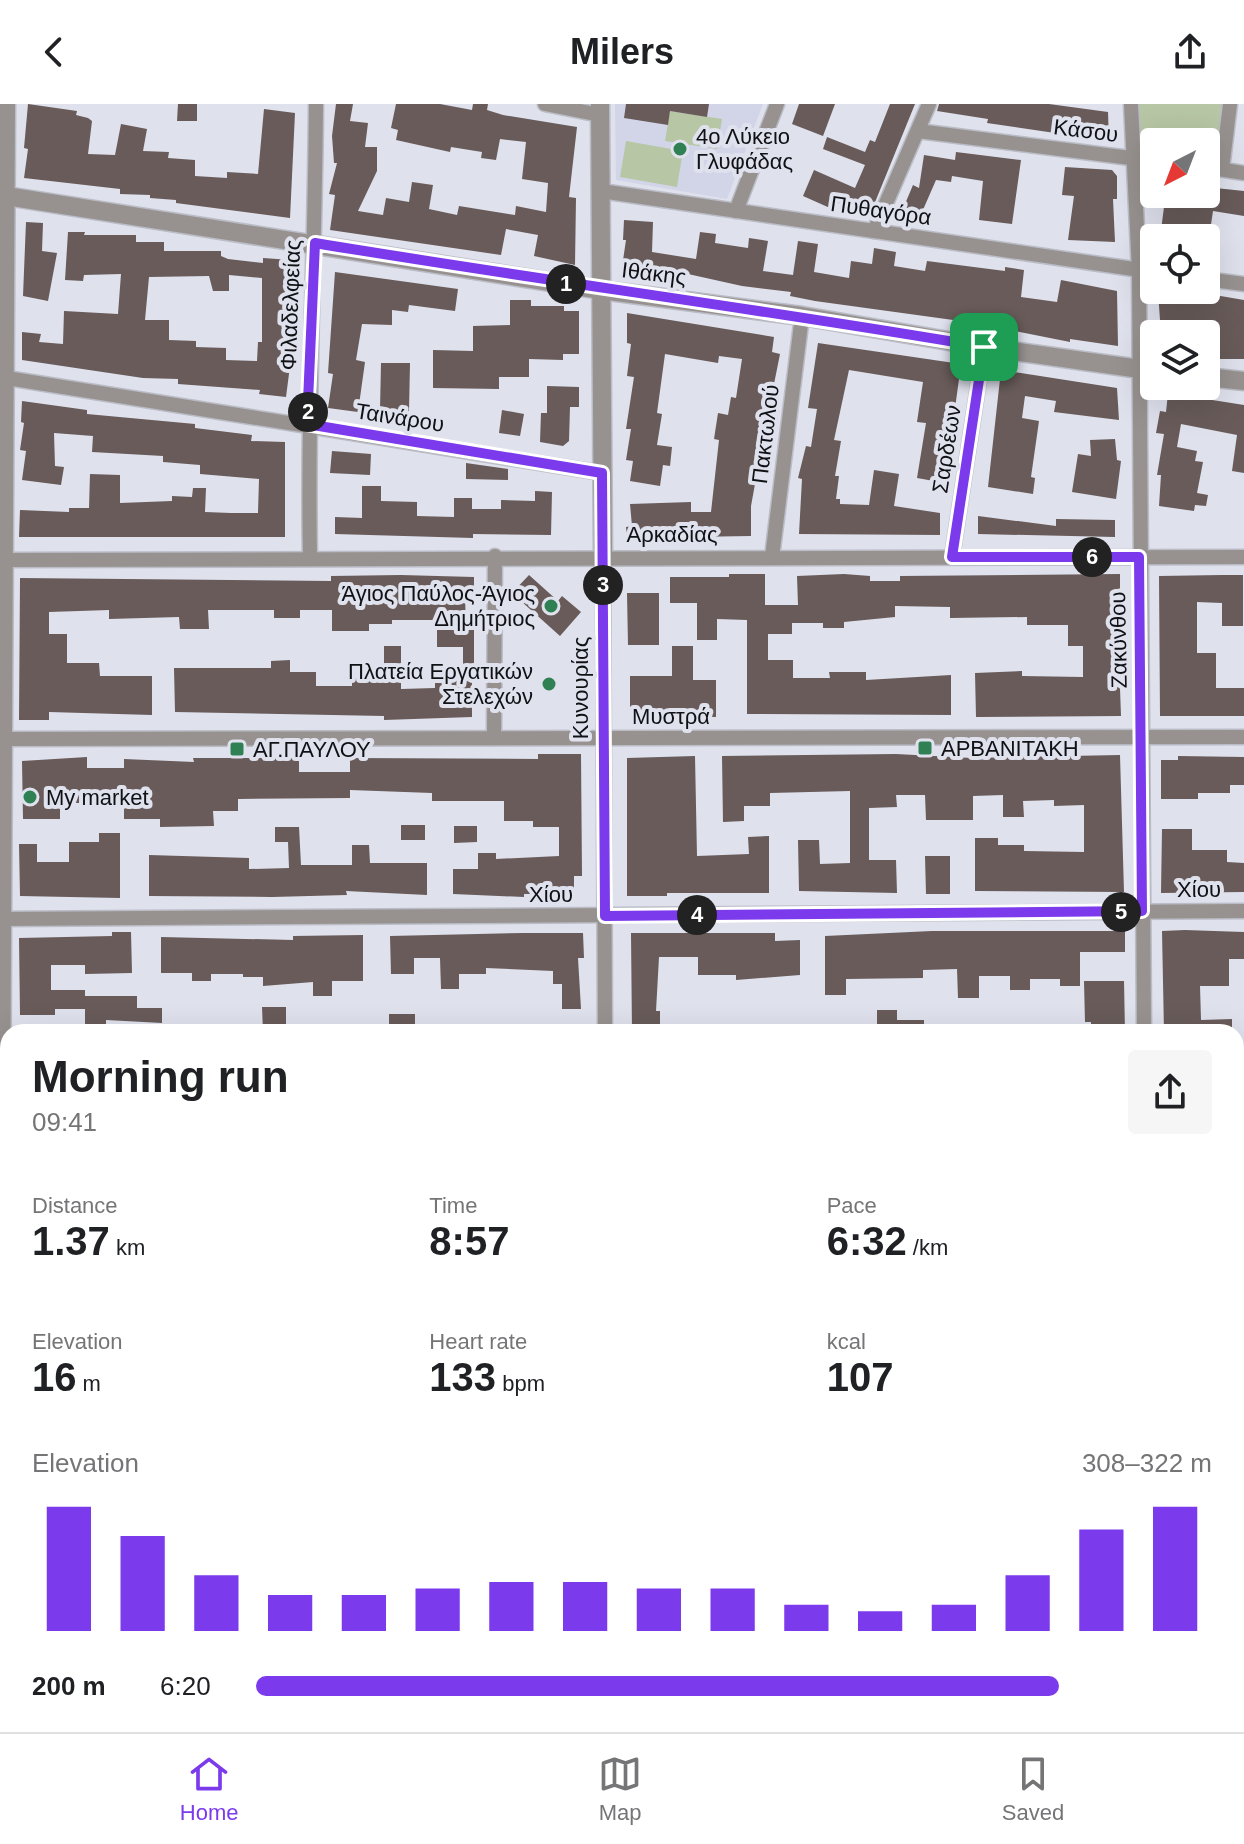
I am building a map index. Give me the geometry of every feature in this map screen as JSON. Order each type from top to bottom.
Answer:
[{"type":"street","points":[[2,1024],[2,376],[6,104]]},
{"type":"street","name":"Φιλαδελφείας","points":[[310,556],[307,424],[315,243],[316,104]]},
{"type":"street","points":[[545,104],[600,109]]},
{"type":"street","points":[[736,211],[777,104]]},
{"type":"street","points":[[874,231],[929,104]]},
{"type":"street","name":"Ζακύνθου","points":[[1131,104],[1141,224]]},
{"type":"street","points":[[1230,104],[1222,169],[1244,173]]},
{"type":"street","name":"Κυνουρίας","points":[[600,109],[605,1024]]},
{"type":"street","name":"Κάσου","points":[[918,131],[1140,160]]},
{"type":"street","name":"Πυθαγόρα","points":[[601,191],[1140,270]]},
{"type":"street","name":"Ιθάκης","points":[[3,196],[601,290],[802,316],[1140,369]]},
{"type":"street","points":[[1220,281],[1244,284]]},
{"type":"street","name":"Πακτωλού","points":[[772,557],[802,316]]},
{"type":"street","name":"Σαρδέων","points":[[952,557],[984,347]]},
{"type":"street","name":"Ταινάρου","points":[[2,376],[602,473]]},
{"type":"street","points":[[1220,378],[1244,381]]},
{"type":"street","name":"Ζακύνθου","points":[[1144,1024],[1139,557],[1145,400]]},
{"type":"street","name":"Αρκαδίας","points":[[2,560],[310,556],[1244,557]]},
{"type":"street","points":[[494,738],[495,556]]},
{"type":"street","name":"Μυστρά","points":[[2,739],[1244,737]]},
{"type":"street","name":"Χίου","points":[[1,919],[1244,911]]},
{"type":"street","points":[[0,1277],[0,1360]]},
{"type":"shaded area","name":"4ο Λύκειο Γλυφάδας","points":[[615,104],[763,104],[727,199],[616,180]]},
{"type":"green space","points":[[1135,104],[1223,104],[1220,130],[1140,128],[1139,155]]},
{"type":"green space","points":[[670,111],[722,119],[717,149],[665,141]]},
{"type":"green space","points":[[626,141],[683,151],[677,187],[620,177]]},
{"type":"building","points":[[28,104],[77,111],[76,115],[92,121],[88,154],[115,155],[121,124],[147,129],[143,151],[169,152],[168,158],[195,160],[195,176],[227,178],[227,172],[258,174],[264,109],[295,113],[290,218],[176,203],[176,200],[150,198],[150,195],[120,194],[120,189],[24,178],[28,149],[24,148]]},
{"type":"building","points":[[178,104],[197,104],[197,121],[177,121]]},
{"type":"building","points":[[336,104],[353,104],[350,121],[368,123],[365,147],[377,147],[377,171],[358,211],[383,215],[386,198],[409,202],[412,182],[433,185],[429,209],[457,215],[459,206],[515,215],[516,206],[546,212],[548,183],[522,179],[526,142],[500,139],[496,160],[481,158],[482,152],[451,147],[450,152],[396,140],[398,130],[391,128],[396,104],[440,104],[472,110],[473,104],[488,104],[487,110],[503,115],[577,127],[569,197],[576,198],[575,265],[534,256],[538,235],[506,229],[501,255],[330,230],[335,195],[329,194],[337,163],[334,163],[332,136]]},
{"type":"building","points":[[626,104],[709,104],[707,117],[670,111],[668,125],[624,118]]},
{"type":"building","points":[[799,104],[835,104],[823,136],[792,124]]},
{"type":"building","points":[[890,104],[915,104],[869,217],[833,201],[830,208],[803,196],[814,170],[855,188],[865,165],[823,149],[827,137],[865,152],[870,140],[875,142]]},
{"type":"building","points":[[939,104],[1049,104],[1108,112],[1109,141],[987,123],[988,119],[937,111]]},
{"type":"building","points":[[956,152],[1021,160],[1012,224],[979,220],[983,181],[952,176],[951,182],[936,180],[919,219],[902,211],[913,185],[919,188],[924,155],[955,160]]},
{"type":"building","points":[[1065,167],[1112,170],[1117,176],[1117,199],[1113,199],[1115,242],[1068,240],[1074,196],[1062,195]]},
{"type":"building","points":[[1220,188],[1244,191],[1244,216],[1213,211],[1211,224],[1162,224],[1164,208],[1220,208]]},
{"type":"building","points":[[624,220],[653,222],[652,252],[696,259],[700,232],[716,234],[715,243],[748,248],[749,238],[768,241],[763,271],[793,275],[798,241],[818,244],[814,272],[849,278],[851,261],[872,264],[874,248],[896,252],[894,266],[925,271],[927,261],[1005,271],[1005,267],[1024,270],[1021,297],[1057,302],[1061,280],[1117,291],[1118,346],[1070,339],[1070,342],[975,323],[815,301],[790,296],[791,292],[742,286],[679,272],[678,280],[621,274],[626,240],[623,240]]},
{"type":"building","points":[[26,222],[43,223],[42,251],[57,253],[48,301],[23,296]]},
{"type":"building","points":[[68,232],[136,235],[136,242],[164,242],[164,251],[221,251],[221,256],[228,259],[263,263],[263,258],[291,260],[290,366],[286,397],[259,394],[260,390],[178,384],[178,379],[143,378],[22,360],[22,332],[41,334],[39,342],[63,344],[64,311],[118,314],[121,274],[84,275],[83,281],[65,280]],"holes":[[[229,275],[262,278],[262,342],[258,342],[257,361],[226,360],[226,348],[196,347],[196,341],[169,340],[169,320],[145,320],[149,277],[209,276],[213,291],[229,291]]]},
{"type":"building","points":[[335,272],[458,289],[455,311],[409,305],[408,312],[392,310],[392,325],[362,324],[356,360],[365,362],[358,412],[328,408],[333,374],[328,373]]},
{"type":"building","points":[[1220,296],[1244,300],[1244,359],[1220,359],[1220,320],[1160,320],[1159,304],[1220,304]]},
{"type":"building","points":[[510,300],[531,300],[531,306],[564,306],[564,311],[579,311],[579,354],[563,354],[563,360],[529,359],[529,377],[499,377],[499,389],[433,388],[433,350],[473,351],[473,326],[510,325]]},
{"type":"building","points":[[627,313],[774,337],[772,352],[780,354],[771,399],[764,398],[754,461],[759,462],[751,506],[751,536],[627,538],[626,527],[632,526],[630,504],[691,502],[691,512],[711,512],[719,440],[714,439],[718,413],[728,415],[731,397],[736,398],[742,359],[719,356],[718,363],[665,354],[657,413],[662,414],[657,445],[672,447],[670,466],[663,465],[660,486],[630,481],[633,461],[626,460],[631,429],[626,429],[634,377],[627,376],[631,344],[627,343]]},
{"type":"building","points":[[818,343],[961,364],[945,483],[917,478],[926,423],[917,422],[923,382],[849,370],[834,440],[841,441],[835,476],[839,476],[836,499],[840,499],[840,504],[869,505],[874,470],[899,474],[894,506],[940,513],[940,535],[799,534],[802,479],[798,478],[806,446],[811,447],[817,409],[808,408]]},
{"type":"building","points":[[381,363],[410,363],[409,411],[380,410]]},
{"type":"building","points":[[1001,370],[1117,388],[1119,420],[1054,412],[1056,401],[1025,396],[1022,418],[1039,421],[1031,477],[1035,478],[1033,494],[988,487]]},
{"type":"building","points":[[547,386],[579,387],[579,407],[570,407],[569,441],[563,446],[540,442],[541,413],[547,413]]},
{"type":"building","points":[[1167,400],[1212,400],[1244,405],[1244,473],[1232,471],[1237,435],[1181,424],[1177,447],[1197,451],[1195,461],[1203,462],[1197,493],[1208,495],[1206,506],[1195,505],[1194,511],[1159,506],[1161,475],[1157,475],[1164,434],[1156,433],[1160,411],[1166,412]]},
{"type":"building","points":[[22,401],[87,410],[87,414],[195,424],[195,428],[252,435],[251,441],[285,442],[285,537],[19,537],[20,510],[69,512],[69,508],[89,508],[90,474],[120,475],[120,503],[172,501],[172,496],[192,497],[193,488],[206,488],[205,512],[231,513],[258,513],[259,479],[200,474],[200,465],[163,462],[163,456],[92,452],[93,436],[54,433],[55,466],[64,467],[61,485],[22,480],[26,451],[20,450],[24,423],[21,422]]},
{"type":"building","points":[[502,410],[524,414],[520,436],[499,433]]},
{"type":"building","points":[[1115,439],[1117,460],[1121,461],[1116,499],[1072,492],[1078,454],[1091,456],[1090,440]]},
{"type":"building","points":[[332,451],[371,454],[370,475],[330,473]]},
{"type":"building","points":[[466,463],[508,469],[508,480],[466,479]]},
{"type":"building","points":[[362,486],[381,486],[381,501],[417,502],[417,516],[454,517],[454,498],[472,498],[472,509],[501,509],[501,500],[535,501],[535,491],[552,492],[551,535],[473,534],[473,538],[335,534],[335,517],[362,518]]},
{"type":"building","points":[[978,516],[1056,526],[1056,519],[1115,520],[1115,537],[978,534]]},
{"type":"building","points":[[729,574],[765,574],[765,605],[798,605],[797,576],[844,574],[870,576],[870,581],[900,581],[900,576],[1120,574],[1120,606],[1117,606],[1121,716],[976,717],[975,673],[1022,671],[1022,676],[1083,677],[1083,646],[1068,646],[1068,625],[1027,625],[1027,617],[950,618],[950,607],[895,606],[895,617],[844,622],[844,628],[823,628],[823,623],[792,623],[792,634],[768,634],[768,660],[793,660],[793,678],[830,678],[829,672],[866,672],[866,680],[951,675],[951,715],[747,714],[747,620],[717,619],[717,640],[697,640],[697,603],[670,603],[670,577],[729,577]]},
{"type":"building","name":"Άγιος Παύλος-Άγιος Δημήτριος","points":[[529,575],[558,601],[562,596],[581,612],[560,636],[512,593]]},
{"type":"building","points":[[1243,575],[1243,626],[1222,626],[1222,603],[1197,602],[1197,653],[1216,653],[1216,688],[1244,688],[1244,716],[1160,716],[1159,576]]},
{"type":"building","points":[[331,576],[474,577],[474,596],[465,596],[466,627],[474,627],[474,666],[463,666],[463,647],[437,647],[437,620],[392,620],[392,624],[369,624],[369,631],[332,631],[332,610],[300,610],[300,618],[274,618],[274,610],[208,610],[209,629],[180,629],[179,617],[109,619],[109,610],[49,612],[49,634],[67,634],[67,663],[99,663],[100,676],[152,676],[152,715],[49,712],[49,720],[19,720],[20,578],[331,581]]},
{"type":"building","points":[[627,593],[659,593],[659,645],[628,645]]},
{"type":"building","points":[[384,646],[401,646],[401,689],[435,688],[435,679],[472,679],[472,717],[384,720],[384,716],[175,712],[174,668],[271,668],[271,661],[290,660],[290,672],[316,672],[316,686],[352,686],[352,678],[384,678]]},
{"type":"building","points":[[672,646],[693,646],[693,680],[716,680],[716,717],[630,715],[630,676],[672,676]]},
{"type":"building","points":[[538,754],[581,754],[582,876],[574,876],[574,894],[524,894],[524,897],[453,894],[453,869],[478,869],[478,853],[496,853],[496,859],[559,856],[559,827],[533,827],[533,821],[504,821],[504,801],[432,801],[432,793],[350,790],[350,798],[238,799],[238,811],[213,811],[214,826],[160,827],[160,819],[124,819],[124,803],[60,803],[60,819],[23,819],[22,761],[87,757],[87,768],[124,768],[124,759],[194,762],[193,758],[299,758],[299,772],[350,772],[350,758],[538,759]]},
{"type":"building","points":[[896,754],[972,758],[1120,755],[1124,892],[975,891],[975,838],[998,838],[998,845],[1024,845],[1024,851],[1084,852],[1084,805],[1054,806],[1054,800],[1023,801],[1024,817],[1003,817],[1003,795],[973,796],[973,820],[926,820],[925,795],[896,795],[897,807],[869,808],[869,860],[896,860],[897,893],[799,891],[798,840],[819,840],[820,864],[850,863],[850,791],[770,793],[770,806],[744,806],[744,821],[723,822],[722,756]]},
{"type":"building","points":[[695,756],[697,856],[749,854],[748,837],[769,836],[769,893],[627,896],[627,758]]},
{"type":"building","points":[[1178,756],[1244,757],[1244,785],[1230,785],[1230,793],[1198,793],[1198,799],[1161,799],[1161,760],[1178,760]]},
{"type":"building","points":[[401,825],[425,825],[425,840],[401,840]]},
{"type":"building","points":[[454,826],[477,826],[477,842],[454,843]]},
{"type":"building","points":[[275,827],[299,827],[301,865],[352,865],[352,845],[369,845],[370,863],[427,863],[427,895],[346,891],[347,895],[149,896],[149,855],[249,858],[249,869],[289,868],[288,842],[275,842]]},
{"type":"building","points":[[1162,829],[1192,829],[1192,850],[1227,850],[1227,862],[1244,863],[1244,892],[1161,893]]},
{"type":"building","points":[[99,833],[120,833],[120,898],[20,896],[19,844],[37,844],[37,862],[69,862],[69,842],[99,842]]},
{"type":"building","points":[[925,856],[950,856],[950,894],[926,894]]},
{"type":"building","points":[[932,931],[1125,931],[1125,952],[1080,952],[1080,986],[1060,986],[1060,979],[1030,979],[1030,990],[1010,990],[1010,976],[979,976],[979,998],[958,998],[957,969],[923,970],[923,978],[846,979],[846,995],[825,995],[825,936]]},
{"type":"building","points":[[1162,931],[1244,932],[1244,959],[1229,959],[1229,986],[1200,986],[1201,1020],[1232,1019],[1232,1024],[1164,1024]]},
{"type":"building","points":[[112,932],[131,932],[132,973],[85,974],[85,965],[51,965],[51,990],[85,990],[85,996],[137,996],[137,1008],[162,1008],[162,1023],[106,1020],[106,1024],[85,1024],[85,1009],[55,1009],[55,1015],[20,1015],[19,938],[112,936]]},
{"type":"building","points":[[583,933],[584,958],[578,958],[581,1009],[562,1009],[562,984],[553,984],[553,971],[486,968],[486,974],[459,974],[459,989],[441,989],[440,958],[414,958],[414,974],[391,974],[390,936]]},
{"type":"building","points":[[631,933],[775,933],[775,941],[800,940],[800,975],[736,980],[736,975],[698,975],[698,957],[659,957],[656,1011],[660,1011],[660,1024],[632,1024]]},
{"type":"building","points":[[363,935],[363,981],[332,981],[332,996],[313,996],[313,982],[263,986],[263,977],[243,977],[243,974],[211,974],[211,981],[192,981],[192,973],[161,973],[161,937],[293,940],[293,936]]},
{"type":"building","points":[[1084,981],[1124,981],[1125,1024],[1085,1022]]},
{"type":"building","points":[[262,1007],[286,1007],[286,1024],[263,1024]]},
{"type":"building","points":[[877,1010],[897,1010],[897,1020],[924,1020],[924,1024],[877,1024]]},
{"type":"building","points":[[389,1014],[415,1014],[415,1024],[389,1024]]},
{"type":"place","name":"4ο Λύκειο Γλυφάδας","points":[[680,149]]},
{"type":"place","name":"Άγιος Παύλος-Άγιος Δημήτριος","points":[[551,606]]},
{"type":"place","name":"Πλατεία Εργατικών Στελεχών","points":[[549,684]]},
{"type":"place","name":"ΑΡΒΑΝΙΤΑΚΗ","points":[[925,748]]},
{"type":"place","name":"ΑΓ.ΠΑΥΛΟΥ","points":[[237,749]]},
{"type":"place","name":"My market","points":[[30,797]]},
{"type":"route","points":[[315,243],[601,290],[802,316],[984,347],[952,557],[1139,557],[1142,911],[605,916],[602,473],[307,424],[315,243]]}]
